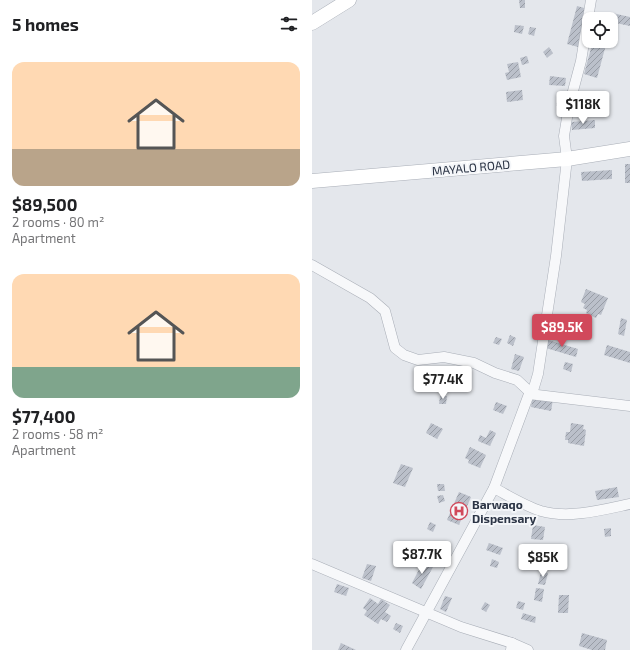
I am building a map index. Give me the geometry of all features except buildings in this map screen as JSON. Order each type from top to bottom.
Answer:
[{"type":"street","points":[[312,23],[349,0]]},
{"type":"street","points":[[406,650],[494,488],[530,394],[532,394],[538,374],[550,301],[567,159],[564,136],[569,106],[581,61],[591,0]]},
{"type":"street","name":"MAYALO ROAD","points":[[312,181],[567,159],[630,149]]},
{"type":"street","points":[[312,265],[370,298],[385,311],[395,348],[404,355],[418,360],[444,357],[474,363],[495,373],[517,380],[532,394],[630,406]]},
{"type":"street","points":[[494,488],[534,508],[549,512],[580,512],[630,504]]},
{"type":"street","points":[[312,564],[461,627],[512,646],[528,650]]},
{"type":"place","name":"Barwaqo Dispensary","points":[[459,511]]}]
